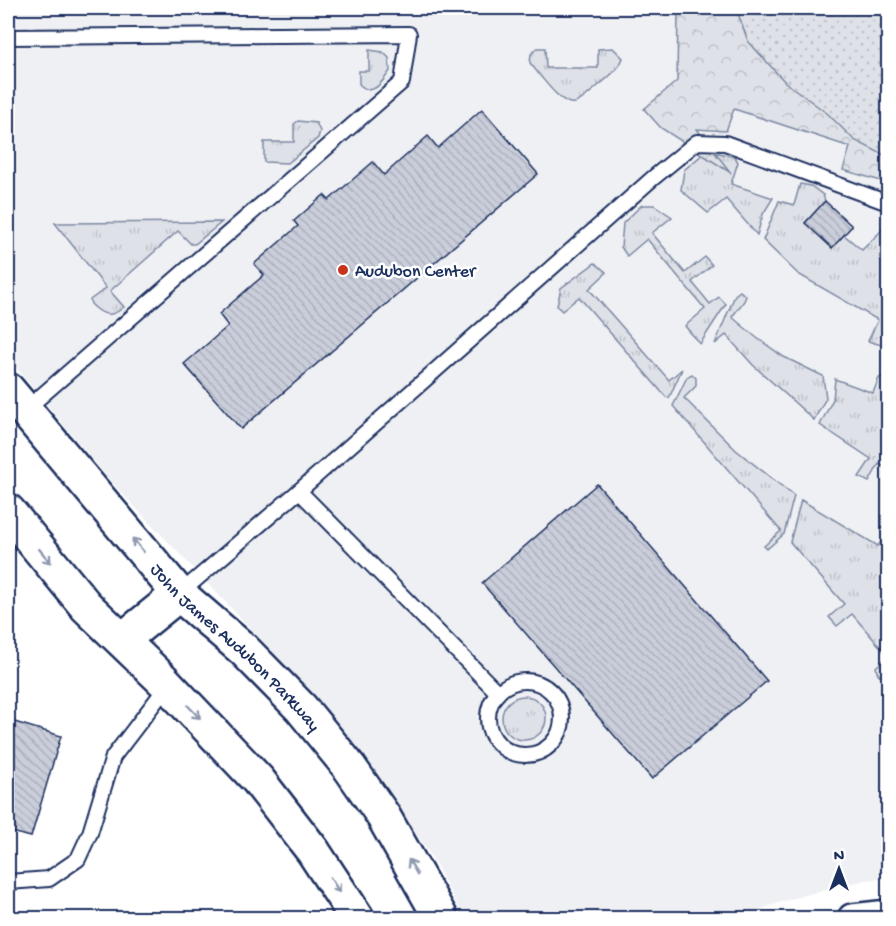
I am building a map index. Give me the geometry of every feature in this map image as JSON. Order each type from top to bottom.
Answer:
[{"type":"main road","name":"John James Audubon Parkway","points":[[16,401],[179,594],[244,650],[301,708],[350,768],[382,814],[441,918]]},
{"type":"main road","points":[[8,511],[86,606],[168,685],[258,780],[313,851],[357,918]]},
{"type":"main road","points":[[122,640],[179,594]]},
{"type":"street","points":[[852,918],[888,914]]},
{"type":"lane","points":[[8,37],[409,34],[402,82],[16,401]]},
{"type":"lane","points":[[179,594],[653,178],[697,142],[725,143],[888,203]]},
{"type":"lane","points":[[299,491],[498,693]]},
{"type":"lane","points":[[518,682],[533,683],[547,689],[557,701],[561,716],[559,731],[551,743],[538,753],[524,755],[508,751],[496,742],[488,722],[490,706],[498,693],[518,682]]},
{"type":"lane","points":[[8,882],[49,879],[78,859],[90,833],[113,757],[168,685]]},
{"type":"path","points":[[882,8],[888,23]]},
{"type":"shaded area","points":[[8,8],[736,8],[888,157],[888,878],[866,880],[823,890],[737,918],[464,918],[433,859],[327,712],[294,674],[113,484],[8,358]]},
{"type":"green space","points":[[678,8],[888,8],[888,183],[843,170],[850,147],[734,109],[726,131],[697,129],[731,173],[661,128],[644,109],[677,81]]},
{"type":"green space","points":[[736,8],[888,8],[888,157],[854,140],[828,114],[785,82],[748,41]]},
{"type":"green space","points":[[537,48],[545,48],[546,68],[598,68],[598,49],[613,48],[623,58],[613,73],[587,96],[578,102],[569,103],[557,95],[530,63],[531,54]]},
{"type":"green space","points":[[369,50],[383,52],[389,58],[390,71],[384,80],[373,89],[364,88],[359,84],[359,71],[369,71]]},
{"type":"green space","points":[[298,121],[316,123],[320,131],[318,138],[288,163],[264,162],[264,142],[294,142],[294,124]]},
{"type":"green space","points":[[719,153],[735,157],[738,162],[731,184],[773,198],[763,214],[757,235],[726,199],[708,213],[681,190],[684,170],[703,154]]},
{"type":"green space","points":[[800,184],[811,186],[823,195],[825,201],[805,223],[832,247],[844,235],[862,250],[884,228],[888,229],[888,347],[868,341],[878,320],[798,274],[763,240],[779,201],[794,205]]},
{"type":"green space","points":[[642,205],[654,205],[672,217],[652,233],[685,273],[705,257],[712,265],[692,282],[710,304],[719,297],[726,304],[700,344],[685,326],[705,309],[647,239],[627,256],[621,247],[623,223]]},
{"type":"green space","points":[[222,222],[195,244],[191,244],[178,231],[110,291],[124,307],[111,314],[103,313],[91,304],[90,300],[106,288],[55,223]]},
{"type":"green space","points":[[595,263],[606,272],[589,289],[669,380],[682,369],[669,398],[579,297],[562,311],[557,306],[561,288]]},
{"type":"green space","points":[[740,291],[746,296],[732,317],[784,357],[823,376],[826,398],[814,420],[753,365],[726,335],[715,344],[735,295]]},
{"type":"green space","points":[[692,374],[696,378],[696,386],[684,398],[736,450],[794,496],[784,534],[767,549],[764,546],[781,531],[673,406],[687,377]]},
{"type":"green space","points":[[888,375],[888,469],[879,464],[869,482],[859,477],[871,459],[820,425],[833,399],[835,379],[873,393],[879,378]]},
{"type":"green space","points":[[801,500],[878,546],[888,531],[888,656],[852,614],[837,626],[829,617],[844,604],[790,542]]},
{"type":"green space","points":[[888,656],[888,677],[880,676],[876,667]]},
{"type":"green space","points":[[524,696],[540,702],[546,718],[540,734],[524,740],[508,734],[502,718],[508,702]]},
{"type":"building","name":"Audubon Center","points":[[482,109],[538,174],[241,429],[184,364],[228,326],[219,314],[264,275],[254,264],[298,226],[294,221],[324,195],[329,200],[373,162],[384,175],[428,136],[438,148]]},
{"type":"building","points":[[825,201],[852,226],[832,248],[805,223]]},
{"type":"building","points":[[597,484],[767,681],[652,779],[482,583]]},
{"type":"building","points":[[8,720],[61,736],[31,837],[8,831]]},
{"type":"place","name":"Audubon Center","points":[[343,270]]}]
